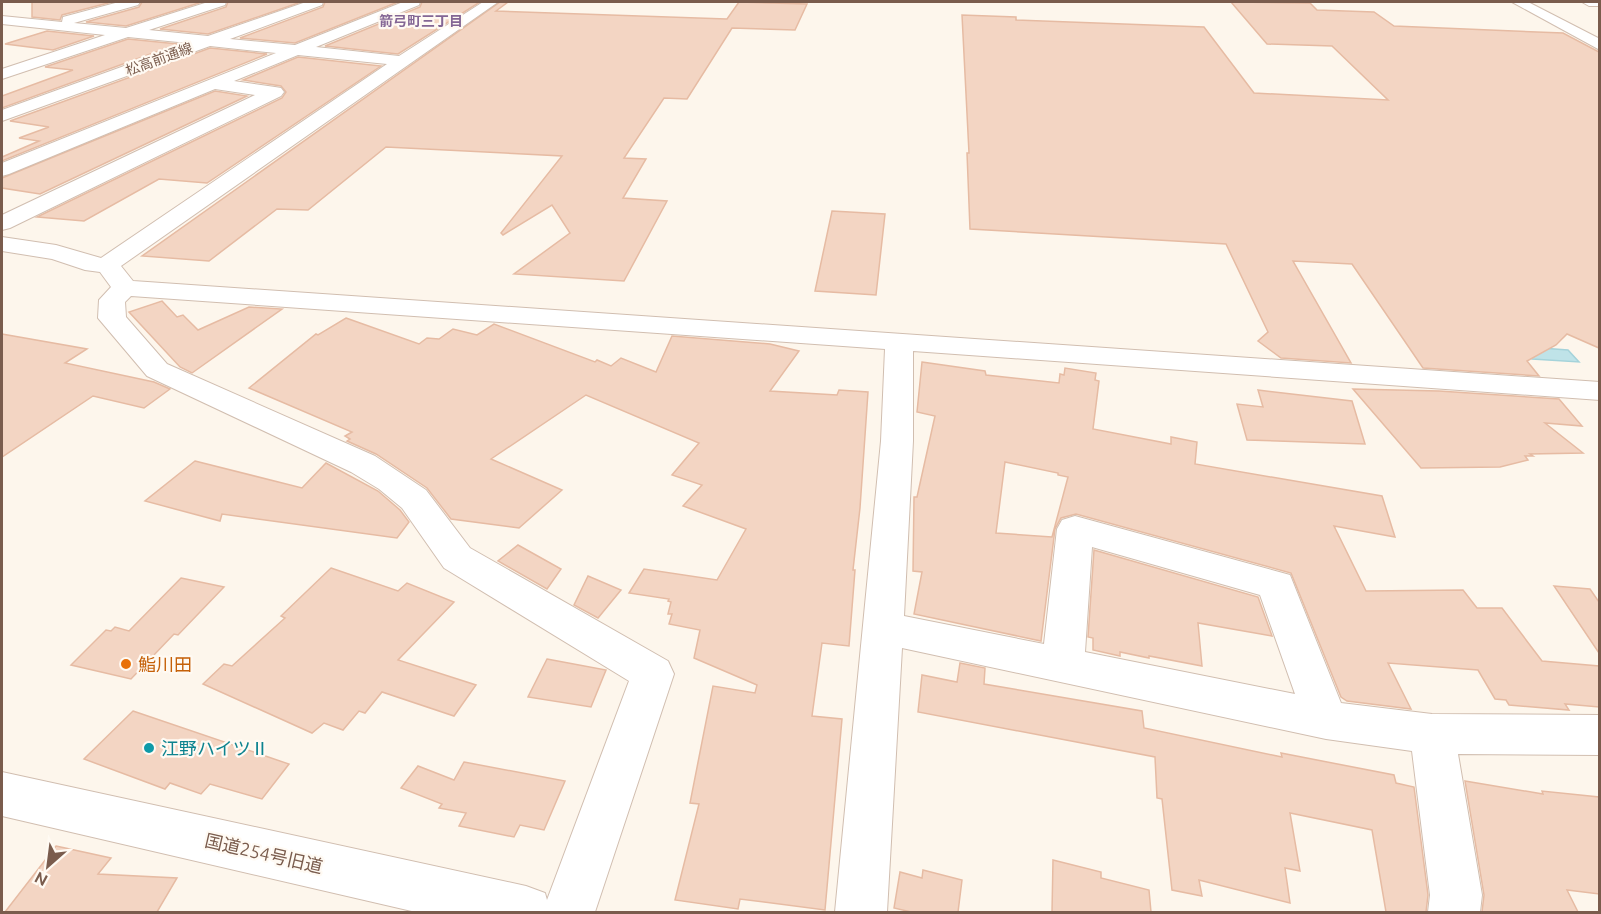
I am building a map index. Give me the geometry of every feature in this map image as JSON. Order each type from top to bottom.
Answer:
[{"type":"street","points":[[12,37],[133,2]]},
{"type":"street","points":[[2,74],[220,2]]},
{"type":"street","name":"松高前通線","points":[[2,116],[317,2]]},
{"type":"street","points":[[2,170],[414,2]]},
{"type":"street","points":[[491,2],[348,97],[116,276],[112,318],[157,370],[363,464],[391,480],[414,499],[457,558],[653,674],[569,912]]},
{"type":"street","points":[[1520,2],[1599,45]]},
{"type":"street","points":[[1589,2],[1599,2]]},
{"type":"street","points":[[2,11],[20,6]]},
{"type":"street","points":[[2,20],[404,61]]},
{"type":"street","points":[[1568,27],[1599,27]]},
{"type":"street","points":[[2,224],[274,92],[213,84]]},
{"type":"street","points":[[13,146],[47,152]]},
{"type":"street","points":[[2,244],[56,252],[94,265],[116,276],[899,342],[1599,391]]},
{"type":"street","points":[[861,912],[885,628],[897,441],[899,342]]},
{"type":"street","points":[[1063,665],[1075,529],[1276,585],[1326,720]]},
{"type":"street","points":[[885,628],[1326,720],[1432,734],[1599,735]]},
{"type":"street","points":[[1432,734],[1456,896],[1454,912]]},
{"type":"street","name":"国道254号旧道","points":[[2,794],[519,912]]},
{"type":"water","points":[[1497,318],[1541,348],[1568,350],[1579,362],[1532,359]]},
{"type":"building","points":[[32,2],[112,2],[62,15],[60,20],[32,17]]},
{"type":"building","points":[[142,2],[202,2],[126,26],[86,22],[139,7]]},
{"type":"building","points":[[228,2],[301,2],[208,34],[160,29],[226,7]]},
{"type":"building","points":[[325,2],[398,2],[295,43],[240,38],[323,7]]},
{"type":"building","points":[[422,2],[480,2],[398,54],[325,46],[420,7]]},
{"type":"building","points":[[500,2],[508,2],[496,11],[727,19],[739,2],[807,4],[795,30],[732,28],[687,99],[664,98],[624,158],[646,159],[623,198],[667,201],[624,281],[514,274],[570,233],[552,205],[503,235],[501,233],[562,156],[386,147],[308,210],[277,209],[209,261],[142,256]]},
{"type":"building","points":[[1231,2],[1310,3],[1317,10],[1374,12],[1394,26],[1563,33],[1599,52],[1599,348],[1567,334],[1556,345],[1527,361],[1539,376],[1423,368],[1352,264],[1293,261],[1351,363],[1281,358],[1258,341],[1268,332],[1226,244],[970,229],[967,153],[969,153],[962,15],[1016,17],[1016,20],[1204,27],[1254,93],[1388,100],[1332,46],[1267,44]]},
{"type":"building","points":[[47,31],[94,36],[53,50],[5,44]]},
{"type":"building","points":[[128,39],[178,44],[2,108],[2,96],[73,70],[45,67]]},
{"type":"building","points":[[210,48],[267,54],[2,161],[2,157],[39,141],[19,138],[49,127],[10,121]]},
{"type":"building","points":[[298,57],[381,66],[207,183],[159,179],[84,221],[37,217],[282,98],[286,92],[281,86],[243,80]]},
{"type":"building","points":[[215,91],[247,96],[40,194],[2,188],[2,178]]},
{"type":"building","points":[[832,211],[885,214],[876,295],[815,291]]},
{"type":"building","points":[[162,301],[177,317],[183,315],[198,330],[249,307],[282,309],[192,373],[180,367],[129,312]]},
{"type":"building","points":[[346,318],[419,344],[427,338],[439,339],[453,329],[477,335],[494,324],[595,362],[597,360],[611,366],[621,358],[656,372],[672,336],[770,344],[799,351],[770,391],[837,395],[839,390],[868,392],[849,646],[822,643],[812,716],[842,719],[825,910],[740,899],[738,909],[675,900],[699,804],[690,803],[713,686],[755,693],[757,685],[694,658],[700,630],[669,624],[672,614],[668,614],[671,602],[668,601],[669,599],[629,593],[644,569],[717,580],[746,529],[683,506],[702,485],[672,475],[699,443],[586,395],[491,459],[562,490],[519,528],[451,519],[427,488],[376,454],[347,441],[350,439],[345,436],[352,432],[249,388],[316,334],[318,335]]},
{"type":"building","points":[[2,334],[87,349],[65,363],[154,382],[170,389],[144,408],[93,396],[2,457]]},
{"type":"building","points":[[922,362],[985,371],[986,375],[1059,383],[1060,374],[1064,375],[1065,368],[1096,373],[1095,380],[1099,381],[1093,429],[1171,444],[1171,437],[1197,442],[1195,464],[1382,496],[1395,537],[1334,526],[1366,591],[1463,590],[1477,608],[1502,608],[1542,661],[1599,666],[1599,707],[1565,704],[1569,710],[1509,705],[1506,700],[1495,699],[1478,670],[1388,663],[1411,709],[1347,701],[1341,697],[1291,573],[1076,514],[1061,518],[1055,529],[1041,641],[914,614],[922,572],[913,571],[914,497],[917,497],[935,416],[917,412]],"holes":[[[1005,462],[1058,473],[1058,475],[1068,477],[1052,537],[996,533]]]},
{"type":"building","points":[[1353,389],[1439,391],[1559,399],[1582,426],[1545,423],[1583,453],[1530,454],[1533,456],[1525,456],[1528,460],[1500,467],[1421,468]]},
{"type":"building","points":[[1258,390],[1352,401],[1365,444],[1247,440],[1237,404],[1263,407]]},
{"type":"building","points":[[195,461],[302,488],[326,463],[378,491],[400,510],[409,522],[397,538],[222,514],[220,521],[145,501]]},
{"type":"building","points":[[518,545],[561,569],[547,589],[498,561]]},
{"type":"building","points":[[1094,550],[1258,597],[1272,636],[1198,623],[1202,666],[1149,656],[1149,658],[1120,652],[1120,656],[1093,650],[1093,638],[1088,637]]},
{"type":"building","points":[[331,568],[398,591],[407,583],[454,602],[398,660],[476,685],[454,716],[382,692],[365,713],[359,711],[343,730],[324,723],[312,733],[203,684],[224,664],[232,666],[285,618],[281,616]]},
{"type":"building","points":[[588,576],[621,590],[598,618],[574,605]]},
{"type":"building","points":[[181,578],[224,587],[131,679],[71,665],[106,630],[111,631],[115,627],[129,631]]},
{"type":"building","points":[[1554,586],[1590,589],[1599,602],[1599,653]]},
{"type":"building","points":[[547,659],[606,670],[591,707],[528,697]]},
{"type":"building","points":[[960,663],[985,668],[984,684],[1142,711],[1144,728],[1282,757],[1281,753],[1394,775],[1396,783],[1414,787],[1428,895],[1426,912],[1386,912],[1372,830],[1290,813],[1300,871],[1285,868],[1290,903],[1199,880],[1202,896],[1172,890],[1162,799],[1157,798],[1155,757],[918,712],[922,675],[957,682]]},
{"type":"building","points":[[133,711],[289,764],[262,799],[210,784],[201,794],[170,783],[165,789],[84,759]]},
{"type":"building","points":[[464,762],[565,781],[544,830],[520,825],[514,837],[459,826],[466,813],[439,808],[442,804],[401,788],[418,766],[454,780]]},
{"type":"building","points":[[1465,781],[1543,794],[1542,791],[1599,797],[1599,894],[1567,890],[1578,912],[1482,912],[1484,895]]},
{"type":"building","points":[[56,846],[111,858],[98,874],[177,878],[157,912],[5,912]]},
{"type":"building","points":[[1053,860],[1101,872],[1101,878],[1149,890],[1151,912],[1052,912]]},
{"type":"building","points":[[923,870],[962,880],[958,912],[911,912],[894,908],[900,872],[922,878]]},
{"type":"place","name":"鮨川田","points":[[126,664]]},
{"type":"place","name":"江野ハイツⅡ","points":[[149,748]]},
{"type":"district","name":"箭弓町三丁目","points":[[421,21]]}]
